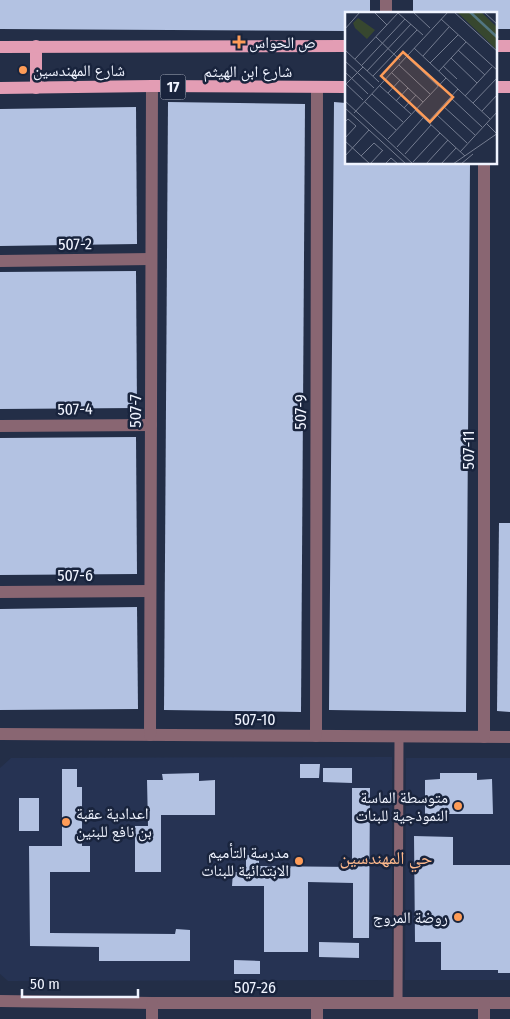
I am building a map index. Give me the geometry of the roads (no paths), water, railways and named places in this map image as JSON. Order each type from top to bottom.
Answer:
[{"type":"main road","points":[[36,46],[36,88]]},
{"type":"main road","name":"شارع ابن الهيثم","points":[[0,47],[345,46]]},
{"type":"main road","name":"شارع ابن الهيثم","points":[[0,88],[152,86],[345,87]]},
{"type":"street","name":"507-7","points":[[150,735],[152,86]]},
{"type":"street","name":"507-9","points":[[316,736],[317,87]]},
{"type":"street","name":"507-11","points":[[484,165],[484,737]]},
{"type":"street","name":"507-2","points":[[0,261],[151,259]]},
{"type":"street","name":"507-4","points":[[0,426],[151,424]]},
{"type":"street","name":"507-6","points":[[0,592],[150,591]]},
{"type":"street","name":"507-10","points":[[0,734],[510,737]]},
{"type":"street","name":"507-26","points":[[0,1001],[152,1004],[510,1003]]},
{"type":"street","points":[[317,1003],[317,1019]]},
{"type":"street","points":[[484,1003],[484,1019]]},
{"type":"street","points":[[152,1004],[152,1019]]},
{"type":"lane","points":[[398,1003],[399,736]]},
{"type":"place","name":"ص الحواس","points":[[239,42]]},
{"type":"place","name":"شارع المهندسين","points":[[23,70]]},
{"type":"place","name":"متوسطة الماسة النموذجية للبنات","points":[[458,806]]},
{"type":"place","name":"اعدادية عقبة بن نافع للبنين","points":[[66,822]]},
{"type":"place","name":"مدرسة التأميم الابتدائية للبنات","points":[[299,861]]},
{"type":"place","name":"روضة المروج","points":[[458,917]]},
{"type":"district","name":"حي المهندسين","points":[[386,858]]}]
